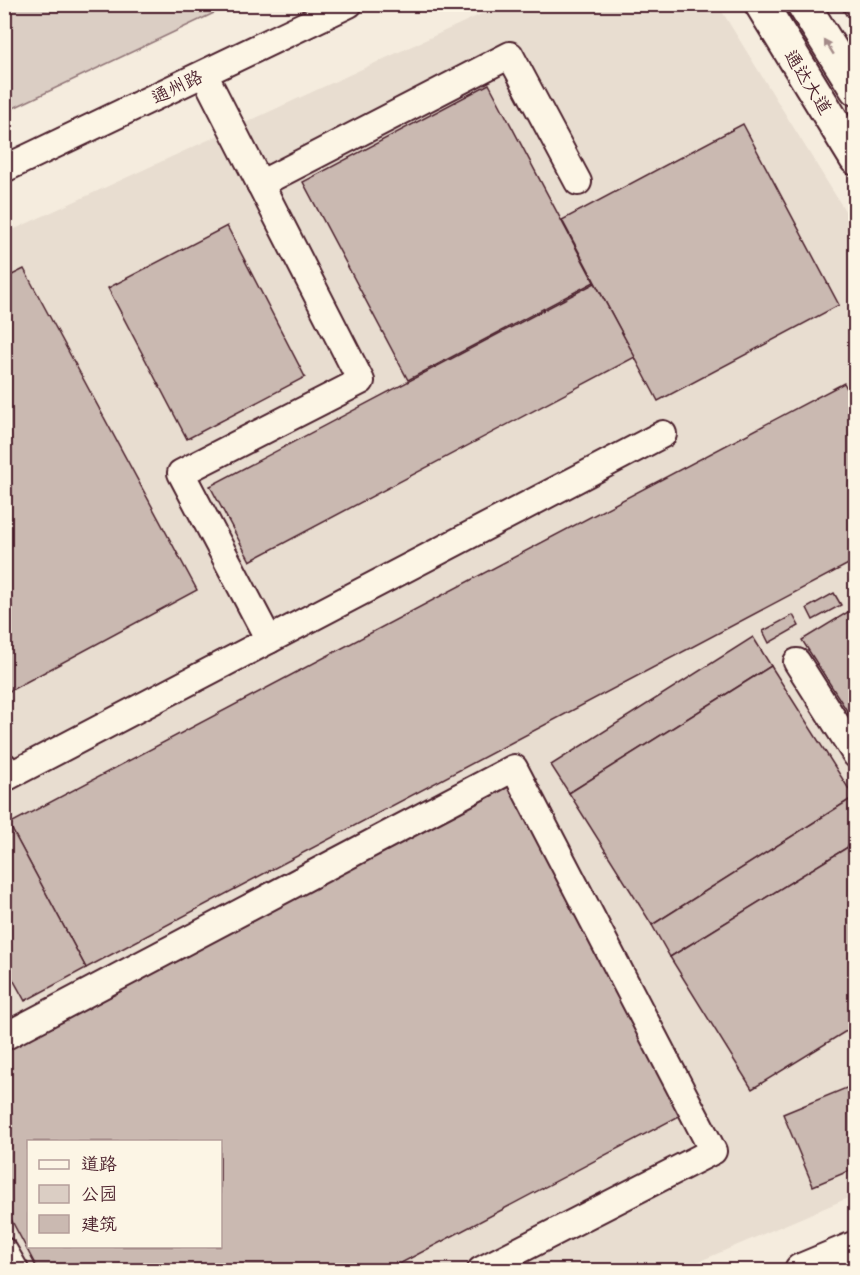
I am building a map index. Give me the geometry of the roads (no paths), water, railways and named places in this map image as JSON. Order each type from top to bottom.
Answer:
[{"type":"main road","name":"通达大道","points":[[761,4],[855,159]]},
{"type":"main road","name":"通达大道","points":[[803,4],[855,90]]},
{"type":"main road","points":[[801,1270],[855,1247]]},
{"type":"street","name":"通州路","points":[[4,169],[349,4]]},
{"type":"street","points":[[260,184],[510,55],[578,182]]},
{"type":"street","points":[[204,74],[361,381],[181,473],[269,640]]},
{"type":"street","points":[[4,766],[9,776],[663,434]]},
{"type":"street","points":[[798,662],[855,754]]},
{"type":"street","points":[[4,1037],[514,768],[713,1151],[481,1270]]},
{"type":"street","points":[[4,1251],[15,1270]]}]
